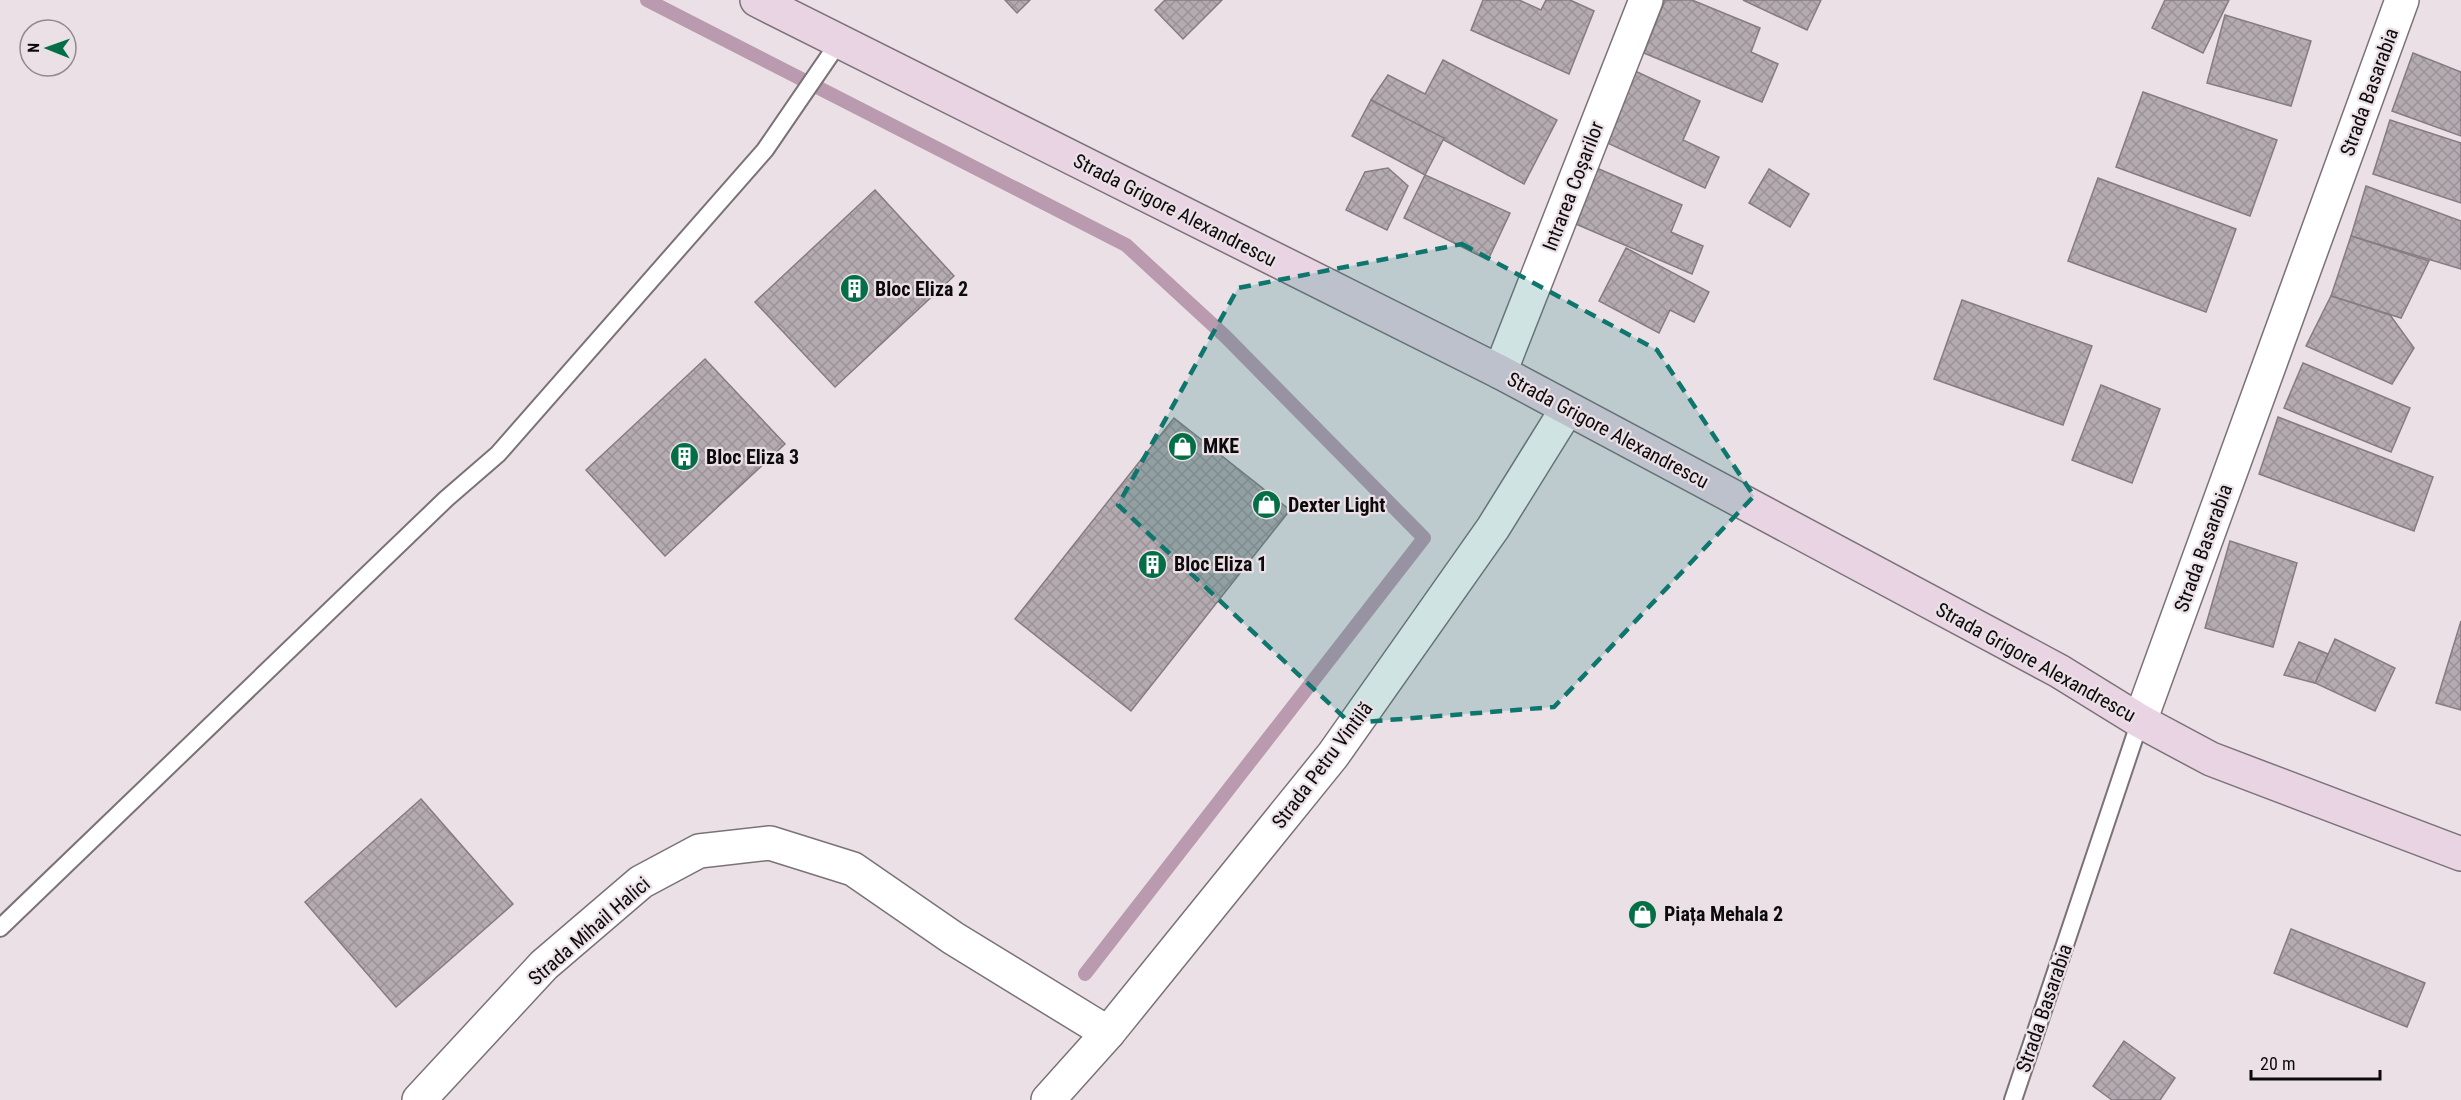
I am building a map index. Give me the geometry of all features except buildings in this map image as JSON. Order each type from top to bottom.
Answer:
[{"type":"street","name":"Strada Grigore Alexandrescu","points":[[757,0],[832,52],[1500,372],[2059,671],[2140,721],[2211,759],[2461,854]]},
{"type":"street","name":"Intrarea Coșarilor","points":[[1500,372],[1646,0]]},
{"type":"street","name":"Strada Basarabia","points":[[2140,721],[2402,0]]},
{"type":"street","name":"Strada Petru Vintilă","points":[[1048,1100],[1108,1033],[1333,755],[1493,528],[1568,409]]},
{"type":"street","name":"Strada Mihail Halici","points":[[419,1100],[544,965],[641,882],[699,851],[770,843],[853,869],[953,938],[1108,1033]]},
{"type":"lane","points":[[0,928],[446,499],[498,454],[765,150],[832,52]]},
{"type":"lane","name":"Strada Basarabia","points":[[2013,1100],[2140,721]]},
{"type":"highlighted area","points":[[1462,244],[1657,350],[1754,496],[1554,707],[1350,723],[1118,505],[1238,288]]},
{"type":"waterway","points":[[647,0],[1126,245],[1226,337],[1424,538],[1085,974]]},
{"type":"place","name":"Bloc Eliza 2","points":[[854,289]]},
{"type":"place","name":"MKE","points":[[1182,446]]},
{"type":"place","name":"Bloc Eliza 3","points":[[685,457]]},
{"type":"place","name":"Dexter Light","points":[[1267,505]]},
{"type":"place","name":"Bloc Eliza 1","points":[[1153,564]]},
{"type":"place","name":"Piața Mehala 2","points":[[1643,914]]}]
